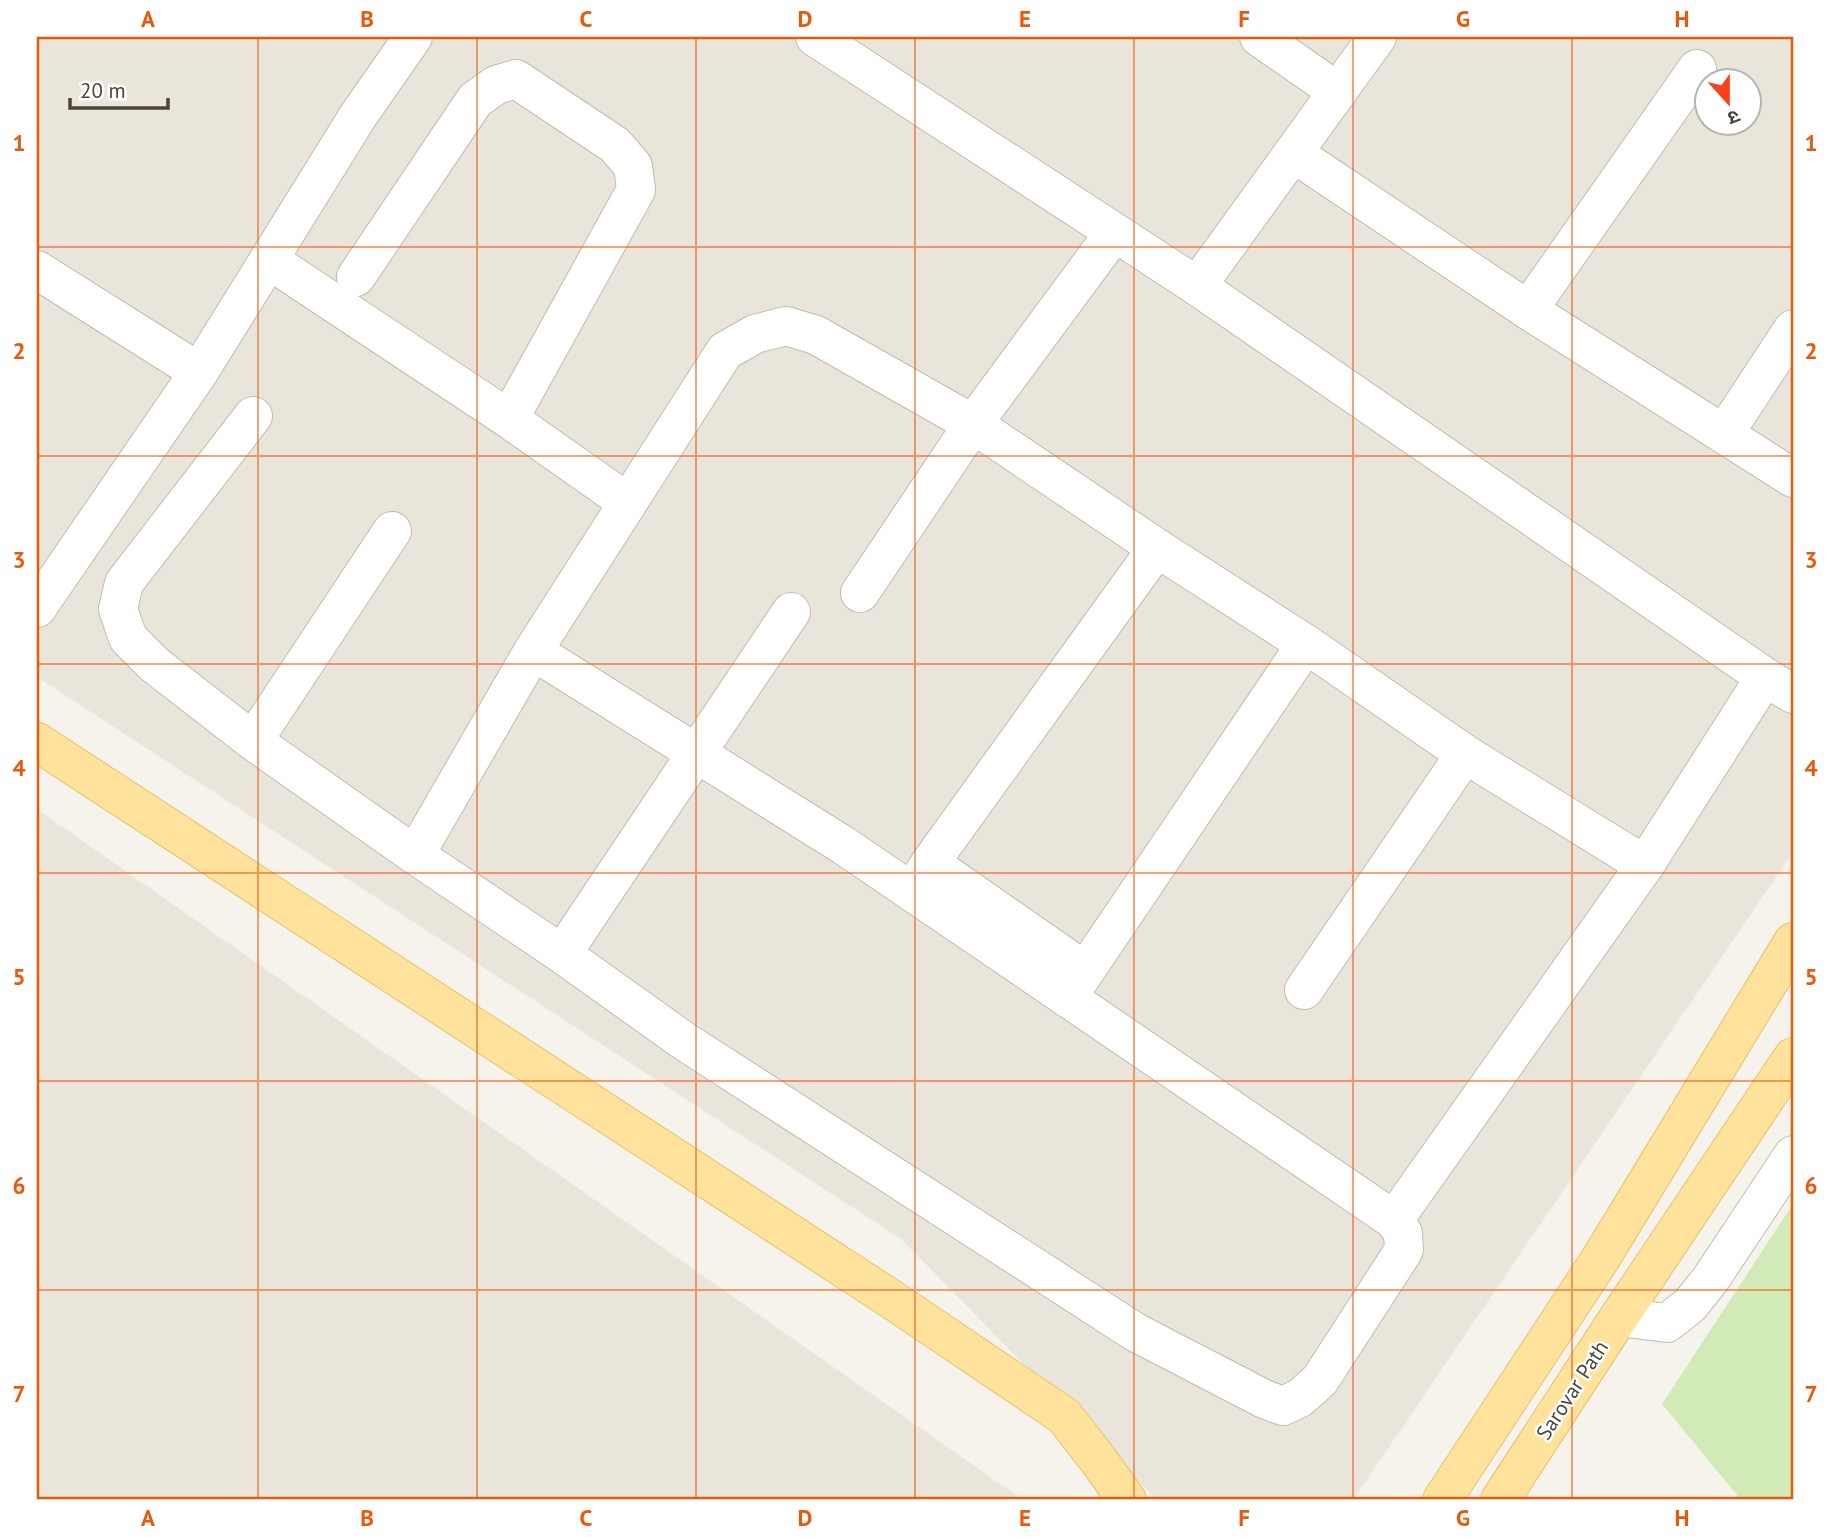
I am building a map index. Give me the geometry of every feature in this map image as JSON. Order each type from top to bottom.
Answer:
[{"type":"main road","points":[[37,742],[891,1299],[1065,1416],[1127,1500]]},
{"type":"main road","points":[[1442,1500],[1601,1258],[1793,942]]},
{"type":"main road","name":"Sarovar Path","points":[[1500,1500],[1793,1057]]},
{"type":"street","points":[[37,608],[199,372],[358,116],[413,37]]},
{"type":"street","points":[[815,37],[1197,286],[1779,685],[1645,865],[1394,1220]]},
{"type":"street","points":[[1259,37],[1338,92]]},
{"type":"street","points":[[1197,286],[1377,37]]},
{"type":"street","points":[[1528,310],[1694,73]]},
{"type":"street","points":[[356,277],[475,100],[496,85],[516,79],[615,145],[634,166],[636,190],[509,419]]},
{"type":"street","points":[[1293,153],[1528,310],[1793,478]]},
{"type":"street","points":[[860,593],[973,424],[1114,233]]},
{"type":"street","points":[[269,260],[509,419],[627,502]]},
{"type":"street","points":[[41,281],[199,372]]},
{"type":"street","points":[[415,855],[533,651],[725,351],[755,334],[786,326],[816,335],[973,424],[1306,644],[1465,754],[1645,865]]},
{"type":"street","points":[[1724,434],[1793,329]]},
{"type":"street","points":[[253,416],[124,583],[118,609],[128,638],[155,665],[253,741],[684,1041],[1135,1332],[1264,1399],[1283,1406],[1300,1398],[1320,1380],[1404,1250],[1404,1233],[1394,1220],[1076,985],[921,878],[843,845],[533,651]]},
{"type":"street","points":[[253,741],[392,531]]},
{"type":"street","points":[[921,878],[1157,548]]},
{"type":"street","points":[[562,954],[791,612]]},
{"type":"street","points":[[1076,985],[1306,644]]},
{"type":"street","points":[[1304,990],[1465,754]]},
{"type":"street","points":[[1619,1317],[1667,1323],[1690,1305],[1710,1280],[1793,1155]]},
{"type":"shaded area","points":[[37,37],[1793,37],[1793,852],[1353,1500],[1157,1500],[901,1239],[37,677]]},
{"type":"shaded area","points":[[37,809],[1023,1500],[37,1500]]},
{"type":"green space","points":[[1793,1204],[1793,1500],[1741,1500],[1662,1404]]}]
